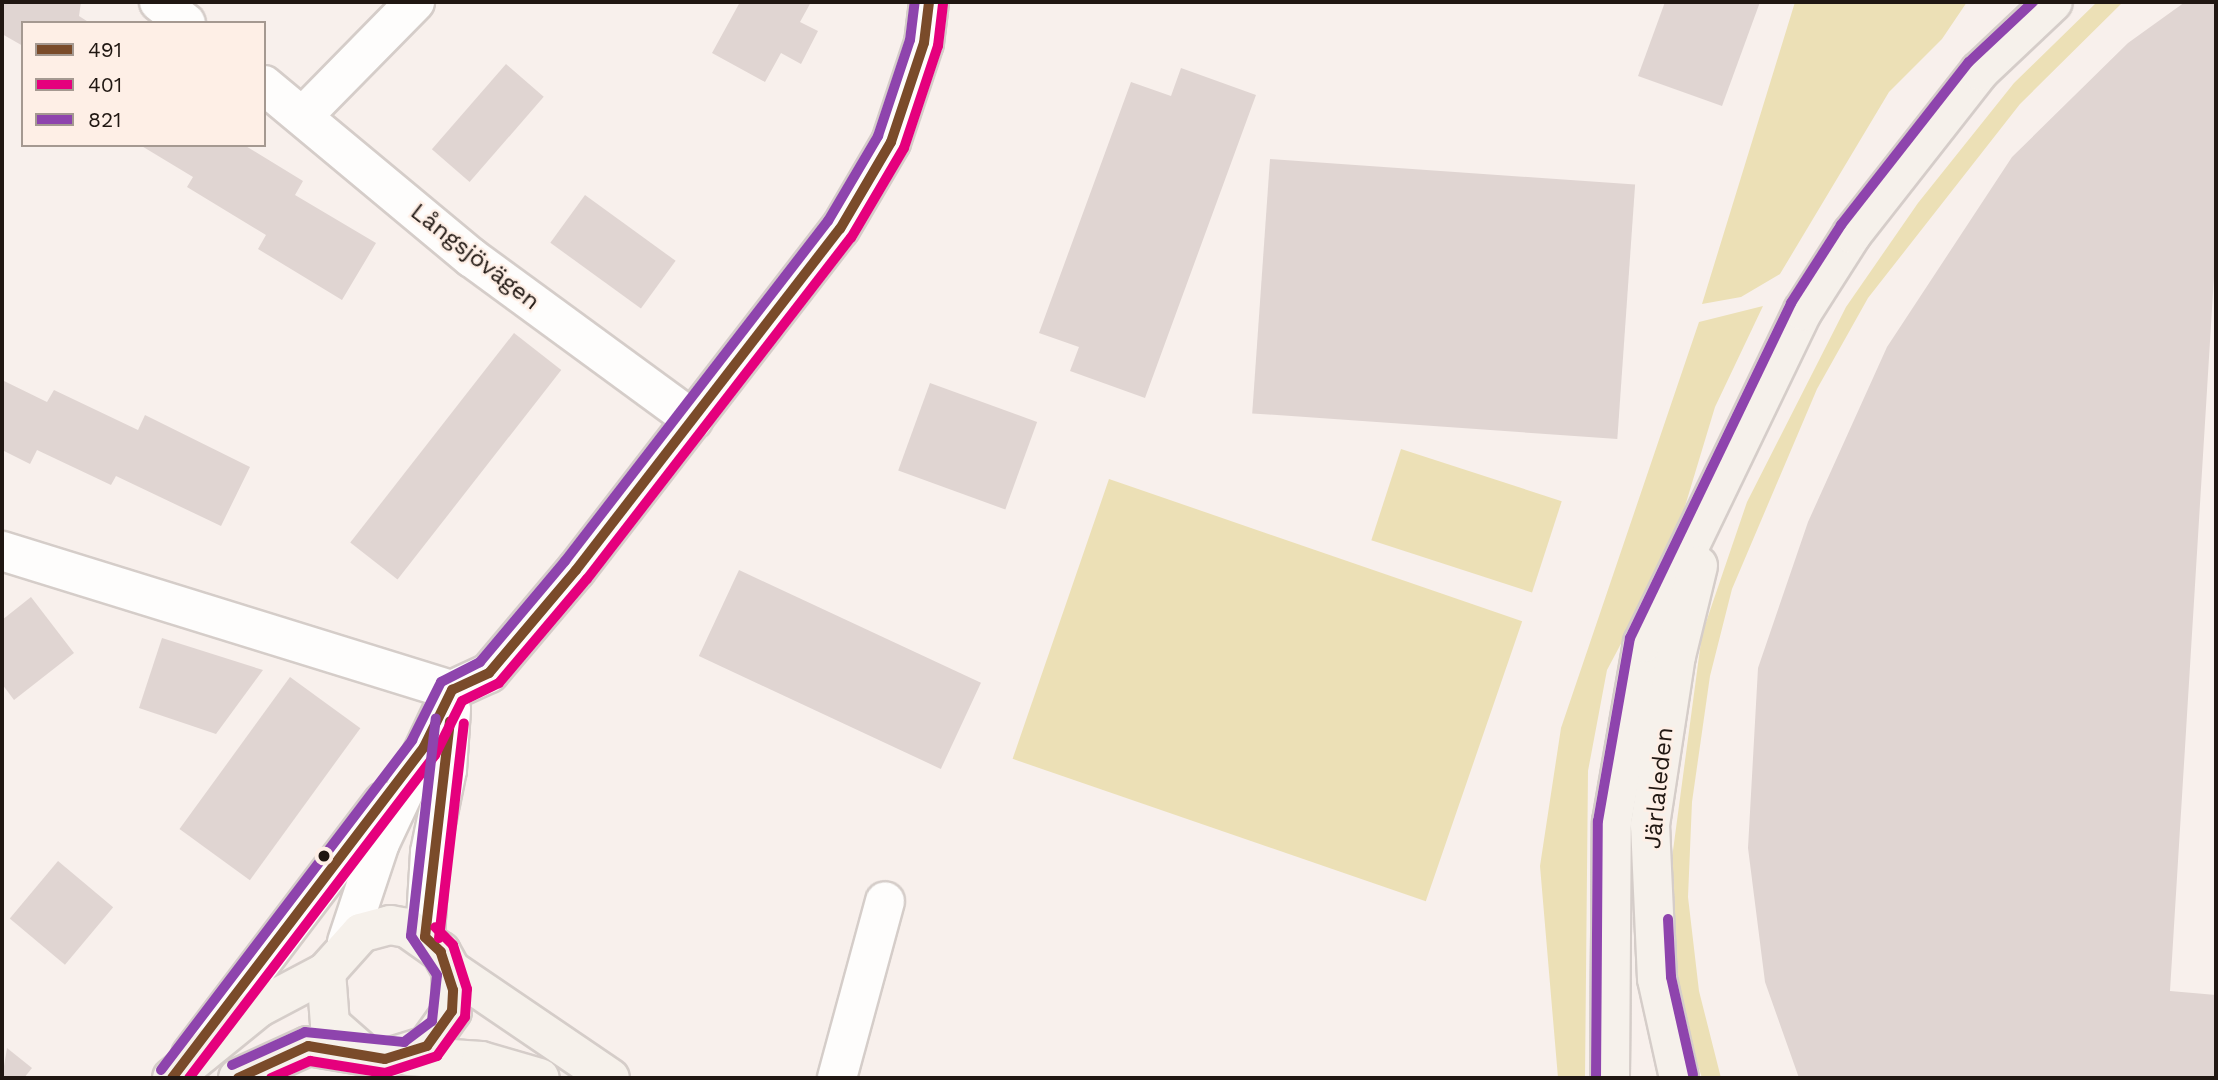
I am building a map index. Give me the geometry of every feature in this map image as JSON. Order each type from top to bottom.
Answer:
[{"type":"main road","name":"Järlaleden","points":[[1610,1078],[1612,822],[1643,643],[1803,311],[1852,234],[1980,71],[2053,2]]},
{"type":"main road","name":"Järlaleden","points":[[1679,1078],[1657,979],[1650,825],[1676,656],[1714,500]]},
{"type":"main road","points":[[178,1072],[258,1008],[326,972],[347,942],[390,925],[425,937],[451,970],[610,1078]]},
{"type":"main road","points":[[408,1056],[443,1030],[452,1011],[451,970]]},
{"type":"main road","points":[[326,972],[330,1024],[363,1053]]},
{"type":"main road","points":[[238,1078],[308,1046],[363,1053],[481,1061],[540,1078]]},
{"type":"street","points":[[159,2],[183,21]]},
{"type":"street","points":[[303,116],[415,2]]},
{"type":"street","points":[[347,942],[380,844],[452,690],[489,673],[693,420],[840,229],[891,142],[924,43],[929,2]]},
{"type":"street","name":"Långsjövägen","points":[[266,87],[472,258],[693,420]]},
{"type":"street","points":[[2,551],[452,690]]},
{"type":"street","points":[[425,937],[452,690]]},
{"type":"street","points":[[178,1072],[424,747]]},
{"type":"street","points":[[837,1078],[886,901]]},
{"type":"shaded area","points":[[1795,2],[1967,2],[1942,39],[1889,92],[1780,274],[1741,297],[1702,304]]},
{"type":"shaded area","points":[[2097,2],[2123,2],[2020,104],[1868,298],[1817,389],[1732,589],[1710,676],[1692,802],[1688,897],[1699,991],[1721,1078],[1702,1078],[1682,1016],[1668,888],[1702,634],[1747,502],[1846,307],[1918,203],[2014,83]]},
{"type":"shaded area","points":[[1763,306],[1715,407],[1673,546],[1607,670],[1588,771],[1585,1078],[1558,1078],[1540,866],[1561,728],[1699,322]]},
{"type":"shaded area","points":[[1401,449],[1562,501],[1532,593],[1371,540]]},
{"type":"shaded area","points":[[1109,479],[1522,621],[1426,901],[1013,759]]},
{"type":"building","points":[[2,2],[81,2],[79,16],[87,21],[21,21],[21,45],[2,34]]},
{"type":"building","points":[[740,2],[811,2],[800,22],[818,31],[801,64],[781,53],[765,82],[712,53]]},
{"type":"building","points":[[1665,2],[1760,2],[1722,106],[1638,76]]},
{"type":"building","points":[[2185,2],[2216,2],[2216,244],[2170,991],[2216,995],[2216,1078],[1799,1078],[1765,982],[1748,848],[1758,668],[1808,522],[1887,347],[2012,157],[2128,43]]},
{"type":"building","points":[[506,64],[544,97],[470,182],[432,149]]},
{"type":"building","points":[[1181,68],[1256,95],[1145,398],[1070,371],[1079,347],[1039,333],[1131,82],[1171,96]]},
{"type":"building","points":[[143,147],[247,147],[303,181],[295,195],[376,243],[342,300],[258,249],[266,235],[187,187],[193,177]]},
{"type":"building","points":[[1270,159],[1635,185],[1617,439],[1252,413]]},
{"type":"building","points":[[585,195],[676,261],[641,309],[550,243]]},
{"type":"building","points":[[514,333],[561,370],[398,580],[350,543]]},
{"type":"building","points":[[2,380],[47,402],[54,390],[138,430],[145,415],[250,467],[221,526],[116,476],[111,485],[37,450],[30,464],[2,450]]},
{"type":"building","points":[[930,383],[1037,422],[1005,509],[898,470]]},
{"type":"building","points":[[739,570],[981,683],[941,769],[699,656]]},
{"type":"building","points":[[31,597],[74,653],[14,700],[2,684],[2,620]]},
{"type":"building","points":[[162,638],[263,670],[216,734],[139,708]]},
{"type":"building","points":[[290,677],[360,728],[250,880],[179,829]]},
{"type":"building","points":[[58,861],[113,907],[65,965],[10,918]]},
{"type":"building","points":[[7,1048],[32,1068],[24,1078],[2,1078]]},
{"type":"transit line","name":"821","points":[[161,1070],[412,740],[441,682],[480,662],[565,561],[828,221],[878,136],[910,40],[915,2]]},
{"type":"transit line","name":"491","points":[[172,1078],[424,747],[452,690],[489,673],[576,570],[840,229],[891,142],[924,43],[929,2]]},
{"type":"transit line","name":"821","points":[[1596,1078],[1598,821],[1630,638],[1791,303],[1841,225],[1969,62],[2033,2]]},
{"type":"transit line","name":"401","points":[[189,1078],[435,755],[462,701],[499,683],[587,579],[851,238],[904,148],[938,46],[943,4]]},
{"type":"transit line","name":"821","points":[[232,1065],[305,1032],[404,1042],[432,1021],[437,975],[411,936],[436,718]]},
{"type":"transit line","name":"491","points":[[425,937],[450,721]]},
{"type":"transit line","name":"401","points":[[439,938],[464,723]]},
{"type":"transit line","name":"821","points":[[1668,919],[1671,977],[1693,1075]]},
{"type":"transit line","name":"401","points":[[271,1078],[310,1061],[385,1073],[437,1056],[465,1017],[467,989],[453,945],[435,927]]},
{"type":"transit line","name":"491","points":[[238,1078],[308,1046],[385,1059],[427,1046],[452,1011],[453,990],[441,952],[425,937]]}]
